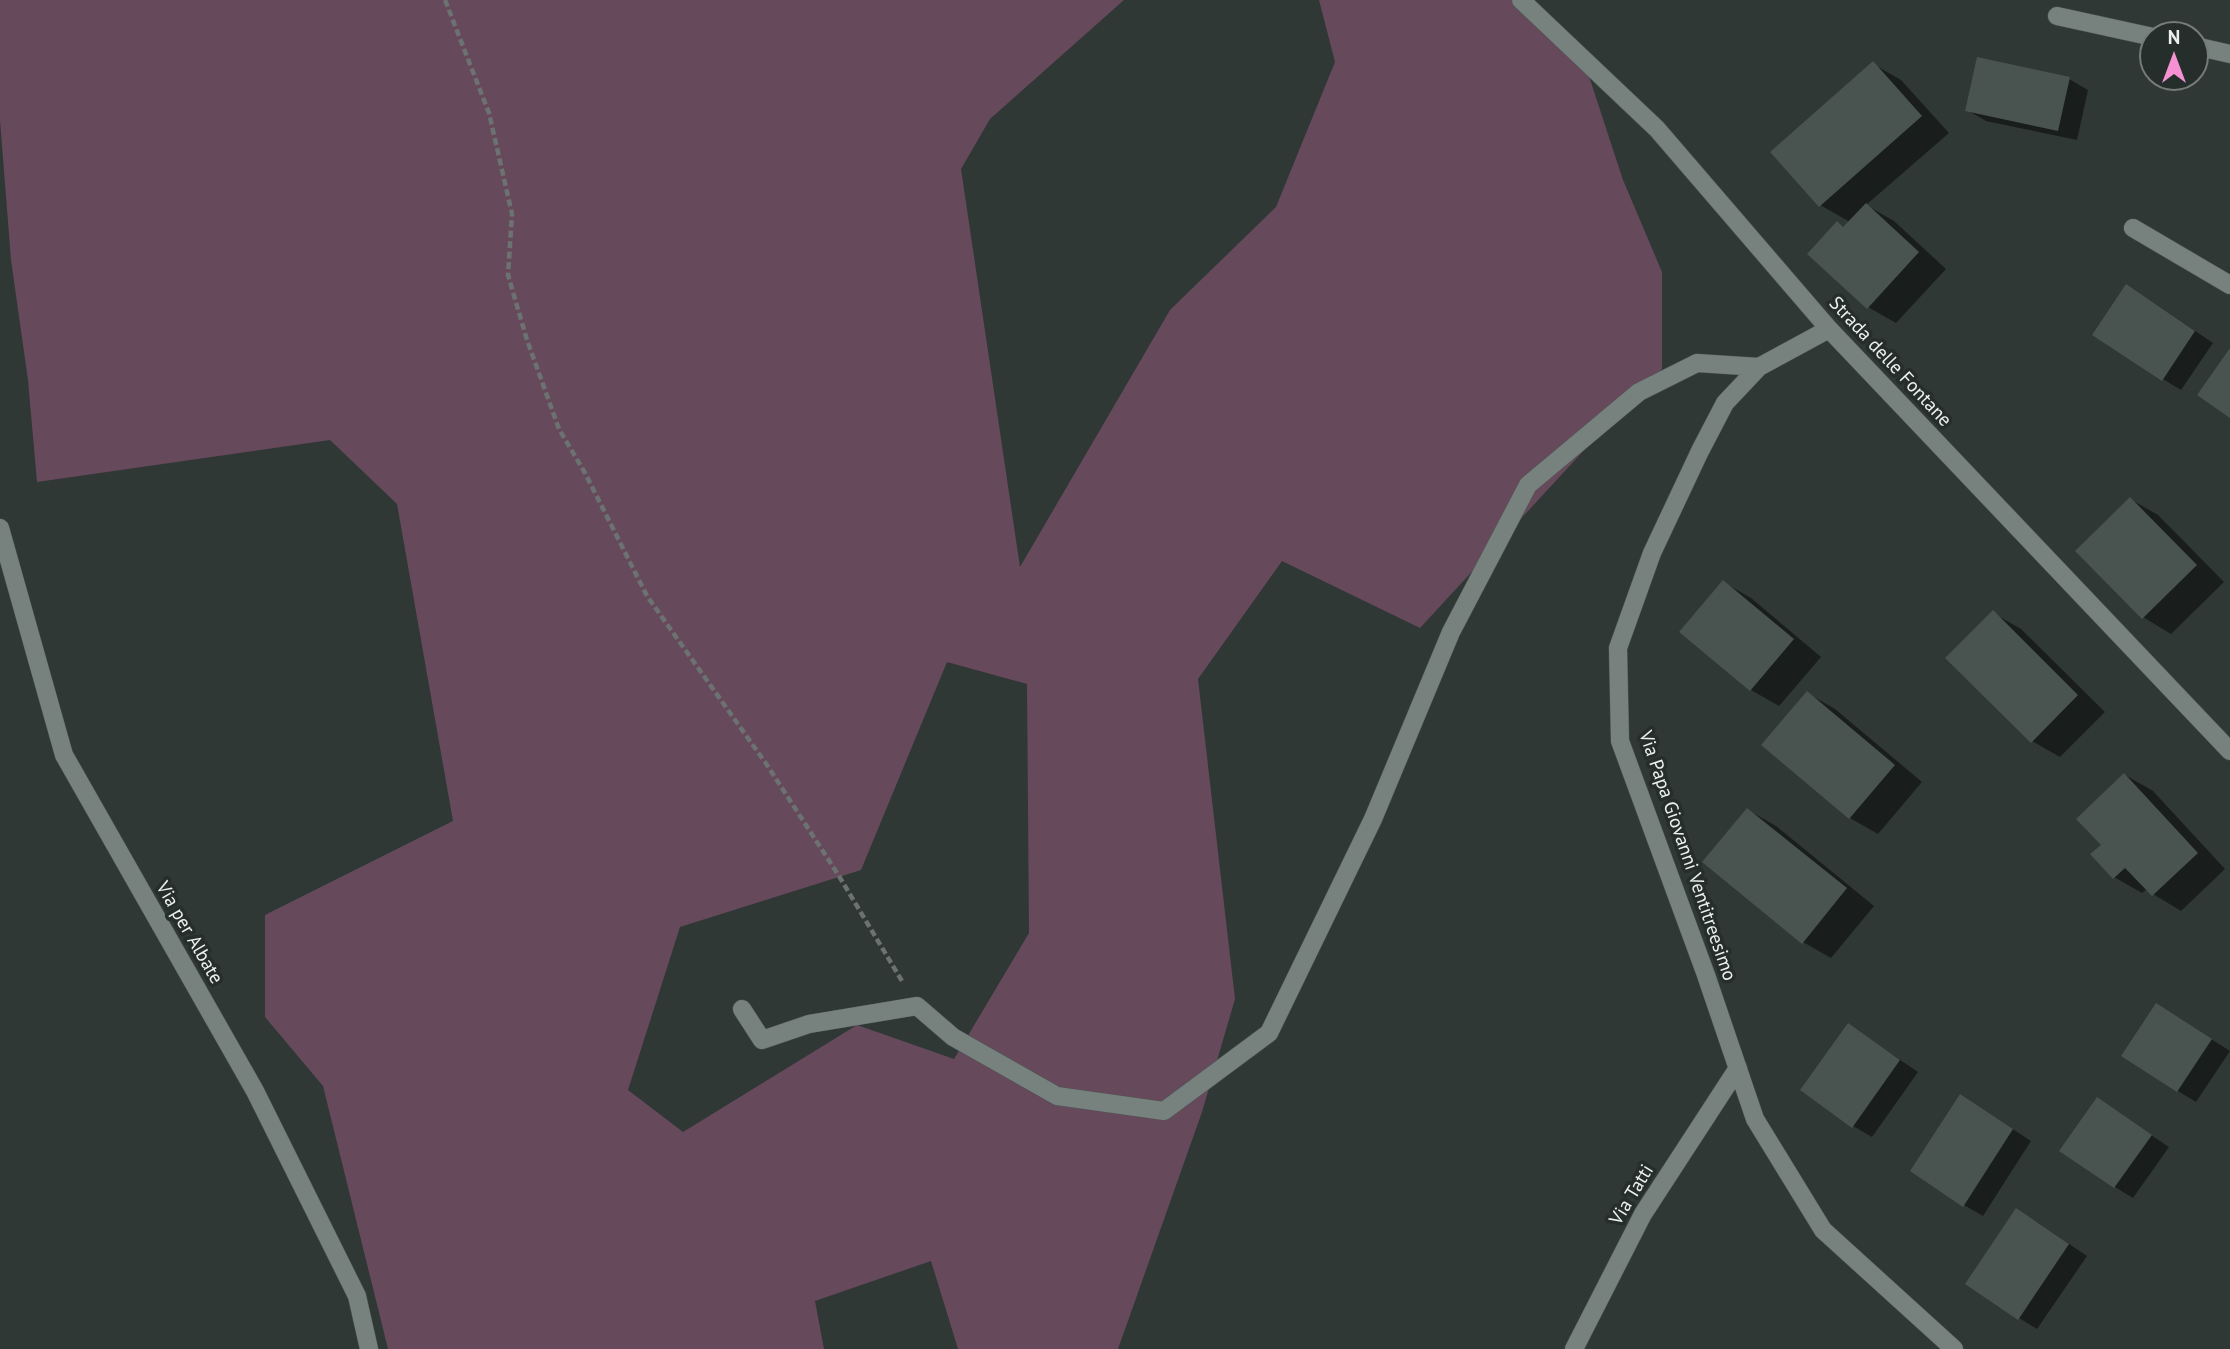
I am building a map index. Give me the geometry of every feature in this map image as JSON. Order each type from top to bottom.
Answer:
[{"type":"street","name":"Strada delle Fontane","points":[[1521,0],[1657,129],[1829,329],[2230,751]]},
{"type":"street","points":[[2057,16],[2139,34]]},
{"type":"street","points":[[2209,49],[2230,54]]},
{"type":"street","points":[[2133,228],[2230,285]]},
{"type":"street","name":"Via Papa Giovanni Ventitreesimo","points":[[1829,329],[1759,368],[1725,403],[1700,451],[1652,553],[1618,648],[1620,741],[1706,975],[1755,1119],[1823,1230],[1954,1349]]},
{"type":"street","points":[[742,1009],[762,1040],[809,1024],[917,1006],[953,1037],[1057,1096],[1164,1111],[1269,1033],[1373,819],[1451,632],[1528,485],[1639,392],[1697,363],[1759,368]]},
{"type":"street","name":"Via per Albate","points":[[0,528],[64,755],[255,1091],[357,1296],[369,1349]]},
{"type":"street","name":"Via Tatti","points":[[1574,1349],[1643,1214],[1738,1068]]},
{"type":"path","points":[[445,0],[489,113],[512,214],[508,275],[527,340],[559,429],[585,473],[647,596],[767,765],[839,876],[917,1006]]},
{"type":"shaded area","points":[[0,0],[1124,0],[990,119],[961,169],[1020,567],[1170,310],[1276,207],[1335,62],[1319,0],[1528,0],[1583,58],[1623,180],[1662,272],[1662,369],[1420,628],[1282,561],[1198,679],[1235,999],[1202,1112],[1118,1349],[958,1349],[931,1261],[815,1301],[824,1349],[388,1349],[323,1086],[265,1017],[265,915],[453,821],[397,504],[330,440],[37,482],[28,380],[11,260],[0,120]],"holes":[[[947,662],[1027,684],[1029,933],[954,1059],[857,1025],[683,1132],[628,1090],[680,927],[861,870]]]},
{"type":"building","points":[[1977,57],[2070,77],[2058,131],[1965,111]]},
{"type":"building","points":[[1873,61],[1922,116],[1819,207],[1770,152]]},
{"type":"building","points":[[1866,203],[1919,252],[1867,309],[1807,254],[1837,221],[1843,227]]},
{"type":"building","points":[[2126,284],[2195,331],[2162,381],[2092,335]]},
{"type":"building","points":[[2230,348],[2230,418],[2197,395]]},
{"type":"building","points":[[2130,497],[2197,565],[2142,619],[2075,551]]},
{"type":"building","points":[[1723,580],[1794,639],[1750,691],[1679,632]]},
{"type":"building","points":[[1993,610],[2078,695],[2031,743],[1945,658]]},
{"type":"building","points":[[1807,691],[1895,765],[1849,819],[1761,745]]},
{"type":"building","points":[[2124,773],[2198,853],[2152,896],[2125,868],[2113,879],[2090,854],[2101,845],[2076,819]]},
{"type":"building","points":[[1747,808],[1847,888],[1802,944],[1702,862]]},
{"type":"building","points":[[2156,1003],[2212,1039],[2177,1092],[2121,1056]]},
{"type":"building","points":[[1848,1023],[1900,1060],[1852,1128],[1800,1090]]},
{"type":"building","points":[[1960,1094],[2013,1129],[1963,1207],[1910,1171]]},
{"type":"building","points":[[2097,1097],[2152,1135],[2114,1188],[2059,1151]]},
{"type":"building","points":[[2016,1208],[2069,1244],[2018,1320],[1965,1284]]}]
